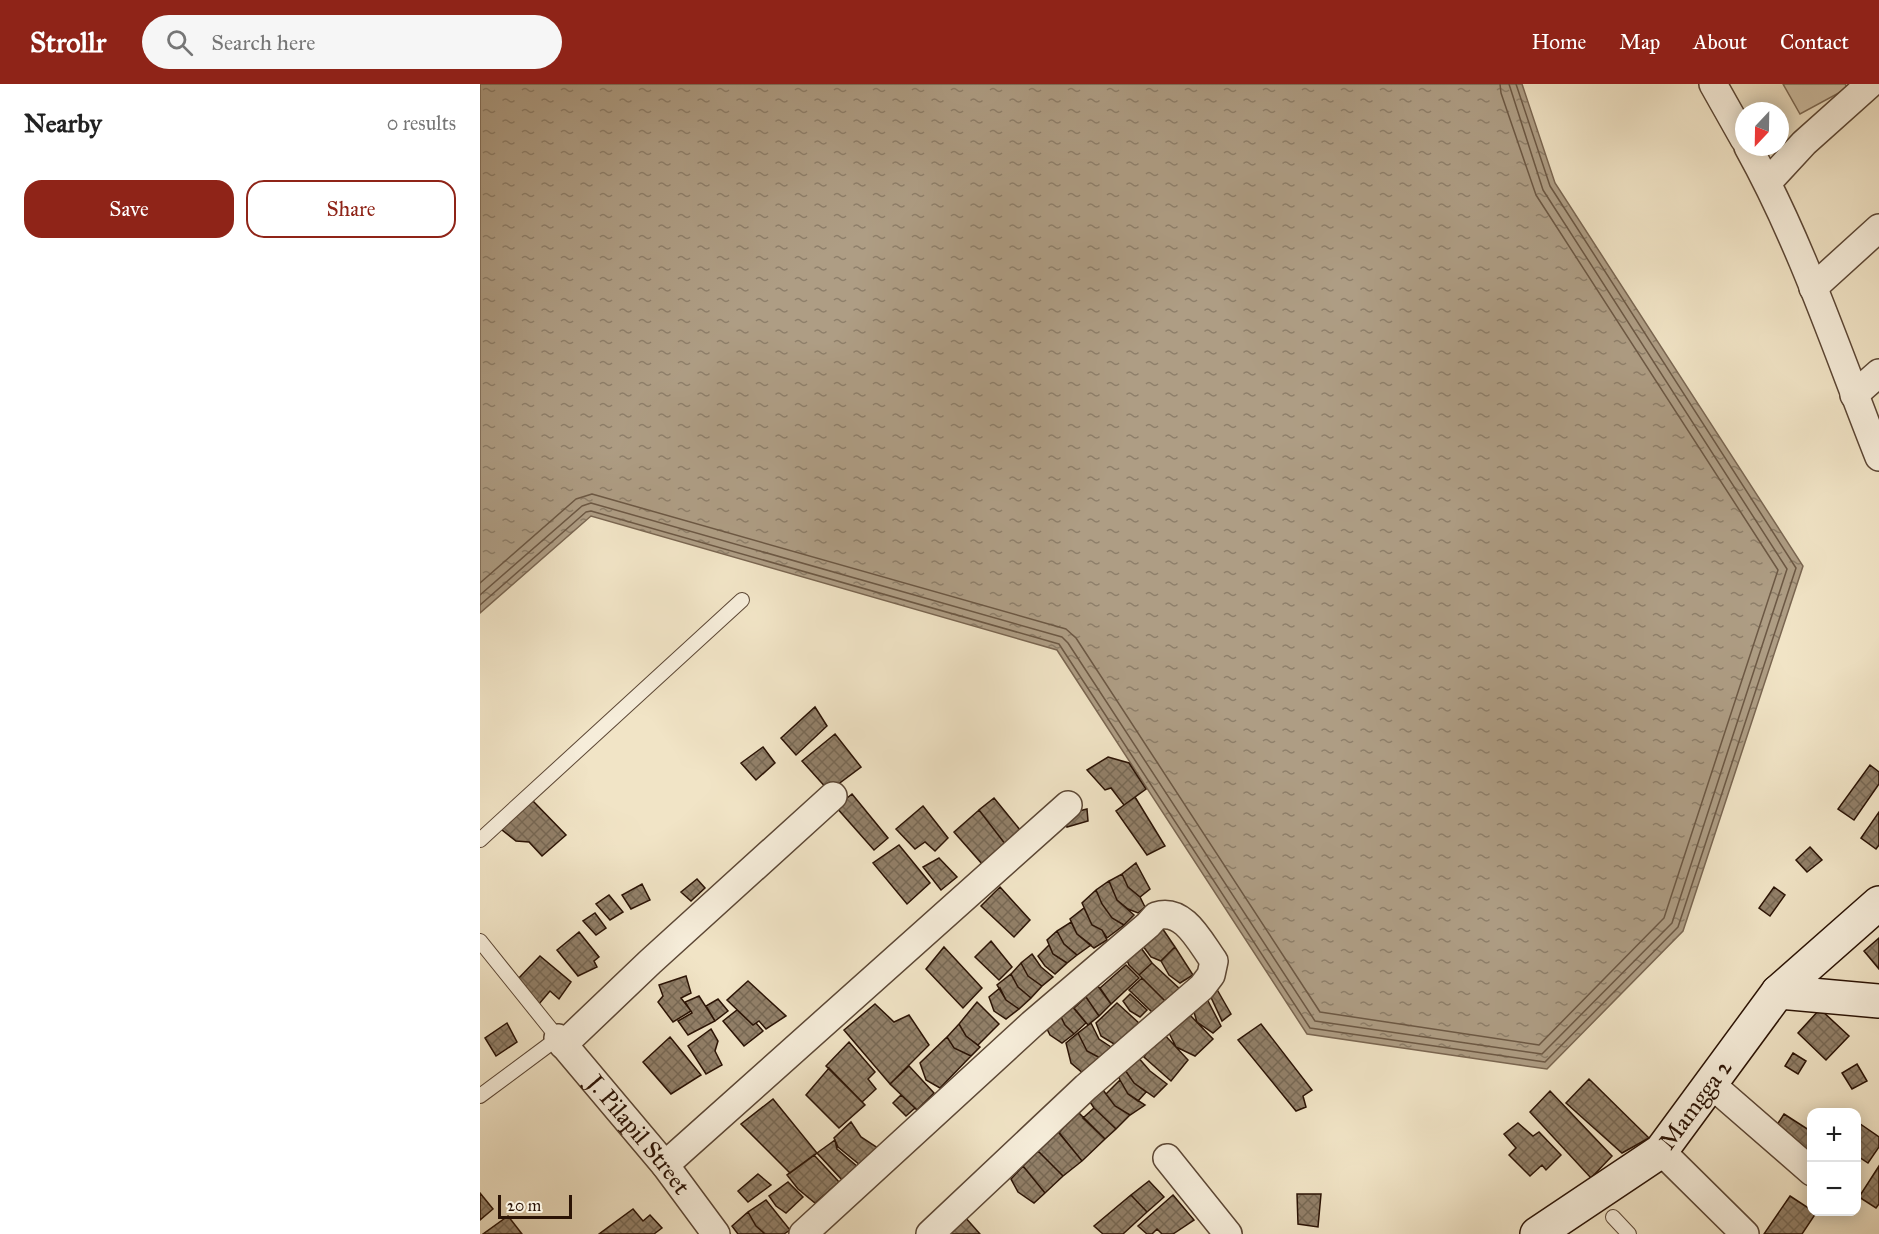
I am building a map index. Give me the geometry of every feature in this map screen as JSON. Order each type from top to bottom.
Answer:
[{"type":"street","points":[[1713,84],[1735,123]]},
{"type":"street","points":[[1768,182],[1804,143],[1870,84]]},
{"type":"street","points":[[1753,156],[1768,182],[1813,288],[1879,456]]},
{"type":"street","points":[[1813,288],[1879,228]]},
{"type":"street","points":[[1854,395],[1879,373]]},
{"type":"street","points":[[560,1041],[833,796]]},
{"type":"street","points":[[665,1165],[1068,805]]},
{"type":"street","name":"Mamgga 2","points":[[1745,1234],[1661,1151],[1712,1085],[1778,992],[1879,903]]},
{"type":"street","points":[[803,1234],[1032,1024],[1156,916],[1171,914],[1184,920],[1214,961],[1211,975],[1202,987],[1086,1087],[930,1234]]},
{"type":"street","points":[[1778,992],[1879,1001]]},
{"type":"street","name":"J. Pilapil Street","points":[[560,1041],[665,1165],[716,1234]]},
{"type":"street","points":[[1712,1085],[1807,1168]]},
{"type":"street","points":[[1537,1234],[1661,1151]]},
{"type":"street","points":[[1167,1158],[1227,1234]]},
{"type":"lane","points":[[480,840],[742,600]]},
{"type":"lane","points":[[480,940],[560,1041],[480,1096]]},
{"type":"lane","points":[[1613,1217],[1629,1234]]},
{"type":"shaded area","points":[[1783,84],[1845,84],[1848,88],[1800,114]]},
{"type":"water","points":[[480,84],[1522,84],[1555,183],[1803,566],[1683,931],[1547,1069],[1307,1034],[1057,650],[591,516],[480,613]]},
{"type":"building","points":[[815,707],[827,726],[796,755],[781,738]]},
{"type":"building","points":[[835,734],[861,767],[829,791],[802,761]]},
{"type":"building","points":[[763,747],[775,763],[756,780],[741,763]]},
{"type":"building","points":[[1108,757],[1129,763],[1146,789],[1124,805],[1111,788],[1105,790],[1087,770]]},
{"type":"building","points":[[1870,765],[1879,772],[1879,784],[1854,820],[1838,809]]},
{"type":"building","points":[[852,794],[888,838],[874,850],[836,807]]},
{"type":"building","points":[[1135,797],[1165,846],[1147,855],[1116,811]]},
{"type":"building","points":[[994,798],[1025,836],[1009,849],[979,810]]},
{"type":"building","points":[[533,801],[566,835],[542,856],[529,842],[516,841],[497,826]]},
{"type":"building","points":[[923,806],[948,838],[935,851],[925,842],[915,849],[896,829]]},
{"type":"building","points":[[1087,809],[1088,821],[1067,827],[1063,815]]},
{"type":"building","points":[[979,810],[1009,849],[983,865],[954,832]]},
{"type":"building","points":[[1879,812],[1879,845],[1876,849],[1861,838]]},
{"type":"building","points":[[899,845],[930,883],[907,904],[873,863]]},
{"type":"building","points":[[1810,847],[1822,860],[1807,872],[1796,860]]},
{"type":"building","points":[[939,858],[957,877],[941,890],[923,867]]},
{"type":"building","points":[[1136,863],[1150,889],[1140,897],[1128,887],[1122,874]]},
{"type":"building","points":[[1122,874],[1128,887],[1140,897],[1145,907],[1138,913],[1128,909],[1117,900],[1109,881]]},
{"type":"building","points":[[697,879],[705,888],[691,901],[681,892]]},
{"type":"building","points":[[1109,881],[1117,900],[1134,915],[1124,925],[1112,918],[1096,890]]},
{"type":"building","points":[[642,884],[650,900],[631,909],[622,895]]},
{"type":"building","points":[[1000,887],[1030,920],[1014,937],[981,906]]},
{"type":"building","points":[[1774,887],[1785,895],[1770,916],[1759,908]]},
{"type":"building","points":[[1096,890],[1112,918],[1124,925],[1107,938],[1102,930],[1092,925],[1082,903]]},
{"type":"building","points":[[609,895],[623,912],[610,920],[596,904]]},
{"type":"building","points":[[1084,908],[1092,925],[1102,930],[1107,940],[1094,948],[1077,934],[1070,919]]},
{"type":"building","points":[[595,913],[606,928],[596,935],[583,921]]},
{"type":"building","points":[[1071,922],[1077,934],[1091,945],[1077,955],[1064,944],[1057,931]]},
{"type":"building","points":[[1160,925],[1175,947],[1161,961],[1151,957],[1140,942]]},
{"type":"building","points":[[1057,931],[1064,944],[1077,955],[1067,963],[1053,954],[1047,940]]},
{"type":"building","points":[[579,932],[599,957],[594,961],[597,967],[578,976],[557,950]]},
{"type":"building","points":[[1879,938],[1879,969],[1864,951]]},
{"type":"building","points":[[991,941],[1012,967],[999,980],[975,957]]},
{"type":"building","points":[[1136,941],[1152,963],[1139,975],[1129,965],[1123,951]]},
{"type":"building","points":[[1049,945],[1053,954],[1067,963],[1055,974],[1038,956]]},
{"type":"building","points":[[944,947],[982,988],[963,1008],[926,969]]},
{"type":"building","points":[[1175,947],[1193,975],[1180,983],[1169,975],[1161,961]]},
{"type":"building","points":[[1032,954],[1041,967],[1053,977],[1042,986],[1028,976],[1021,963]]},
{"type":"building","points":[[540,956],[571,982],[559,999],[550,991],[539,1004],[516,981]]},
{"type":"building","points":[[1021,963],[1028,976],[1042,986],[1031,998],[1018,987],[1011,974]]},
{"type":"building","points":[[1152,963],[1182,991],[1168,1004],[1139,975]]},
{"type":"building","points":[[1126,965],[1139,978],[1111,1004],[1100,988]]},
{"type":"building","points":[[1011,974],[1018,987],[1031,998],[1019,1009],[1006,1000],[997,985]]},
{"type":"building","points":[[686,976],[691,993],[681,998],[691,1011],[673,1022],[658,1002],[663,996],[659,985]]},
{"type":"building","points":[[1092,978],[1111,1004],[1099,1016],[1079,987]]},
{"type":"building","points":[[1142,978],[1166,1002],[1152,1012],[1129,990]]},
{"type":"building","points":[[748,981],[786,1016],[766,1029],[759,1021],[753,1025],[727,1000]]},
{"type":"building","points":[[1215,986],[1231,1014],[1222,1021],[1209,993]]},
{"type":"building","points":[[1000,988],[1006,1000],[1019,1009],[1006,1019],[994,1011],[989,997]]},
{"type":"building","points":[[1130,994],[1147,1010],[1140,1017],[1130,1011],[1123,1001]]},
{"type":"building","points":[[699,996],[715,1021],[688,1035],[678,1021],[692,1013],[685,1002]]},
{"type":"building","points":[[1086,997],[1099,1016],[1088,1025],[1074,1008]]},
{"type":"building","points":[[718,999],[728,1011],[715,1021],[706,1006]]},
{"type":"building","points":[[1207,999],[1221,1026],[1213,1033],[1197,1022],[1193,1009]]},
{"type":"building","points":[[977,1002],[999,1024],[978,1045],[966,1036],[959,1024]]},
{"type":"building","points":[[1117,1003],[1140,1024],[1119,1047],[1101,1036],[1096,1023]]},
{"type":"building","points":[[875,1004],[894,1022],[909,1015],[929,1045],[890,1084],[844,1030]]},
{"type":"building","points":[[1071,1005],[1086,1023],[1074,1034],[1065,1025],[1060,1015]]},
{"type":"building","points":[[1820,1009],[1849,1036],[1826,1060],[1798,1033]]},
{"type":"building","points":[[737,1010],[753,1025],[756,1023],[763,1031],[744,1046],[723,1021]]},
{"type":"building","points":[[1188,1013],[1213,1039],[1195,1056],[1176,1047],[1168,1031]]},
{"type":"building","points":[[1060,1015],[1065,1025],[1074,1034],[1062,1043],[1050,1035],[1045,1025]]},
{"type":"building","points":[[507,1023],[517,1042],[496,1056],[485,1038]]},
{"type":"building","points":[[1091,1023],[1099,1039],[1114,1049],[1102,1059],[1087,1051],[1078,1033]]},
{"type":"building","points":[[959,1024],[966,1036],[980,1047],[971,1056],[954,1048],[947,1037]]},
{"type":"building","points":[[1261,1024],[1312,1090],[1303,1096],[1306,1107],[1296,1111],[1238,1040]]},
{"type":"building","points":[[711,1029],[718,1041],[715,1051],[722,1065],[706,1074],[688,1046]]},
{"type":"building","points":[[1161,1031],[1188,1060],[1171,1081],[1144,1057]]},
{"type":"building","points":[[1078,1033],[1087,1051],[1102,1059],[1084,1074],[1071,1063],[1066,1043]]},
{"type":"building","points":[[670,1037],[701,1075],[671,1094],[643,1062]]},
{"type":"building","points":[[947,1037],[954,1048],[971,1056],[940,1088],[926,1080],[920,1063]]},
{"type":"building","points":[[849,1042],[875,1072],[868,1079],[876,1089],[862,1102],[826,1066]]},
{"type":"building","points":[[1793,1053],[1806,1061],[1798,1074],[1785,1066]]},
{"type":"building","points":[[1136,1055],[1150,1071],[1167,1084],[1154,1097],[1134,1083],[1125,1070]]},
{"type":"building","points":[[1857,1064],[1867,1081],[1852,1089],[1842,1073]]},
{"type":"building","points":[[909,1066],[934,1093],[917,1110],[890,1084]]},
{"type":"building","points":[[829,1068],[865,1105],[839,1128],[806,1095]]},
{"type":"building","points":[[1125,1070],[1134,1083],[1146,1092],[1138,1101],[1128,1094],[1120,1080],[1118,1075]]},
{"type":"building","points":[[1589,1079],[1649,1138],[1622,1153],[1566,1103]]},
{"type":"building","points":[[1120,1080],[1128,1094],[1145,1105],[1130,1115],[1115,1106],[1106,1094]]},
{"type":"building","points":[[1100,1086],[1115,1106],[1130,1115],[1116,1129],[1088,1099]]},
{"type":"building","points":[[1550,1091],[1612,1156],[1591,1178],[1530,1112]]},
{"type":"building","points":[[901,1095],[915,1108],[906,1116],[893,1103]]},
{"type":"building","points":[[773,1099],[817,1153],[790,1173],[741,1124]]},
{"type":"building","points":[[1094,1108],[1116,1129],[1105,1139],[1083,1118]]},
{"type":"building","points":[[1076,1110],[1105,1139],[1082,1161],[1059,1133],[1063,1128],[1063,1123]]},
{"type":"building","points":[[1784,1114],[1807,1129],[1807,1154],[1773,1131]]},
{"type":"building","points":[[851,1122],[861,1137],[878,1148],[860,1165],[838,1147],[834,1138]]},
{"type":"building","points":[[1518,1123],[1533,1136],[1539,1132],[1561,1155],[1546,1170],[1542,1165],[1530,1176],[1509,1155],[1516,1148],[1504,1134]]},
{"type":"building","points":[[1861,1124],[1879,1137],[1879,1147],[1868,1163],[1861,1158]]},
{"type":"building","points":[[1057,1130],[1082,1161],[1063,1176],[1038,1151],[1038,1147]]},
{"type":"building","points":[[835,1140],[837,1149],[859,1168],[843,1181],[817,1153]]},
{"type":"building","points":[[1038,1151],[1063,1176],[1045,1193],[1023,1166]]},
{"type":"building","points":[[814,1155],[839,1182],[815,1203],[798,1189],[787,1175]]},
{"type":"building","points":[[1023,1166],[1045,1193],[1034,1203],[1018,1192],[1011,1179]]},
{"type":"building","points":[[1879,1166],[1879,1204],[1876,1208],[1861,1198],[1861,1194]]},
{"type":"building","points":[[758,1174],[771,1185],[748,1202],[738,1191]]},
{"type":"building","points":[[1149,1181],[1164,1197],[1147,1212],[1131,1195]]},
{"type":"building","points":[[788,1182],[803,1197],[786,1213],[776,1206],[769,1196]]},
{"type":"building","points":[[480,1193],[493,1209],[480,1220]]},
{"type":"building","points":[[1297,1194],[1321,1194],[1318,1227],[1298,1224]]},
{"type":"building","points":[[1131,1195],[1147,1212],[1123,1234],[1103,1234],[1094,1226]]},
{"type":"building","points":[[1173,1195],[1194,1220],[1173,1234],[1162,1234],[1157,1229],[1152,1234],[1147,1234],[1138,1226]]},
{"type":"building","points":[[1790,1196],[1807,1207],[1807,1216],[1814,1216],[1802,1234],[1764,1234]]},
{"type":"building","points":[[766,1200],[790,1230],[784,1234],[765,1234],[756,1226],[748,1212]]},
{"type":"building","points":[[633,1209],[643,1221],[650,1215],[662,1228],[654,1234],[599,1234]]},
{"type":"building","points":[[748,1212],[756,1226],[765,1234],[738,1234],[732,1226]]},
{"type":"building","points":[[508,1216],[522,1234],[483,1234]]},
{"type":"building","points":[[964,1216],[980,1234],[947,1234]]}]
